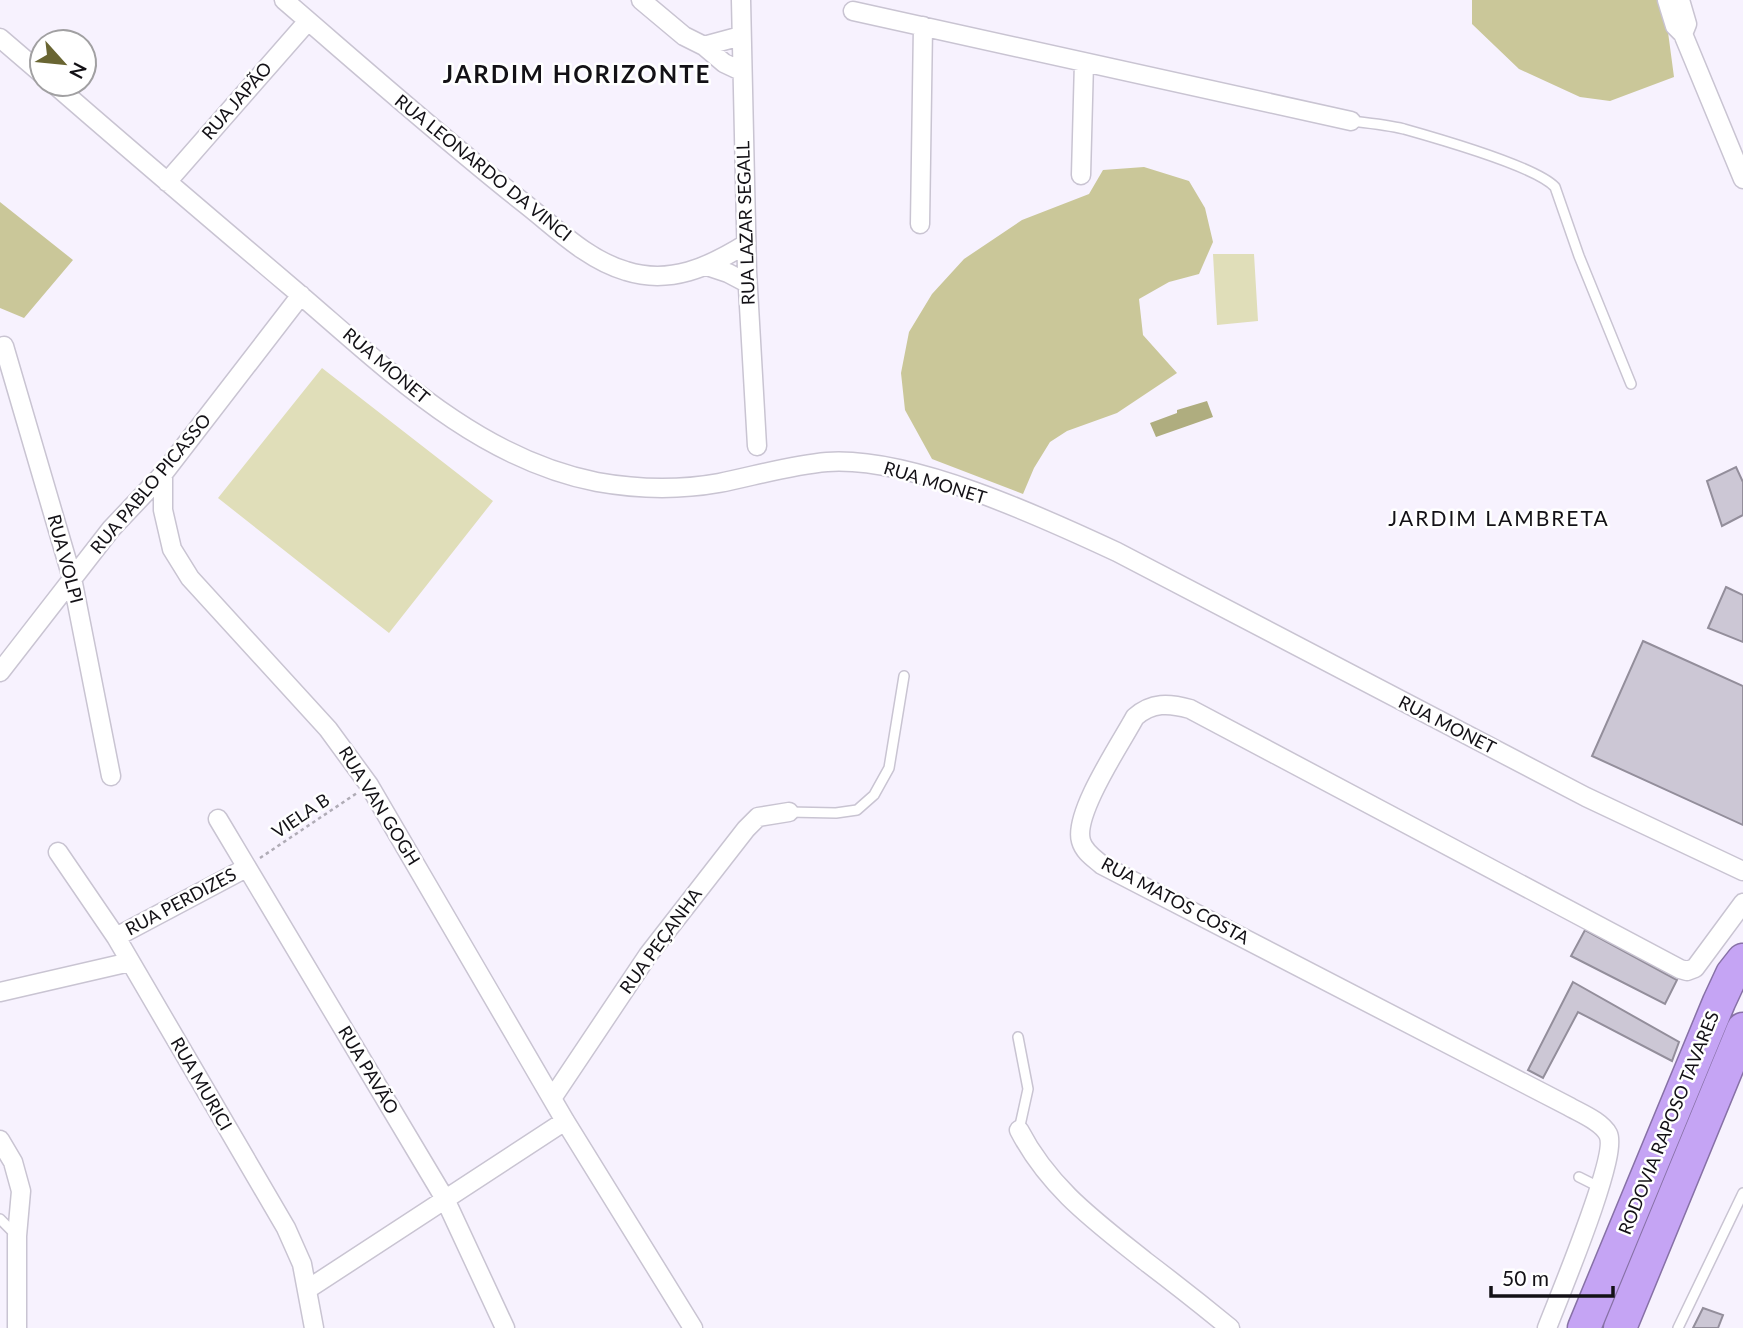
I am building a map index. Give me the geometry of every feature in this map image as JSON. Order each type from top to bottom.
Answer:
[{"type":"highway","name":"RODOVIA RAPOSO TAVARES","points":[[1584,1328],[1718,1002],[1732,974],[1743,960]]},
{"type":"highway","name":"RODOVIA RAPOSO TAVARES","points":[[1620,1328],[1743,1029]]},
{"type":"street","name":"RUA LEONARDO DA VINCI","points":[[284,0],[446,141],[577,245],[604,262],[625,271],[650,276],[683,274],[707,267],[746,244]]},
{"type":"street","points":[[640,0],[684,36],[741,71]]},
{"type":"street","name":"RUA LAZAR SEGALL","points":[[741,0],[747,283],[757,446]]},
{"type":"street","points":[[1667,0],[1675,26],[1683,34],[1743,179]]},
{"type":"street","points":[[1680,0],[1687,24],[1683,34]]},
{"type":"street","points":[[853,11],[1350,121]]},
{"type":"street","name":"RUA JAPÃO","points":[[167,182],[308,21]]},
{"type":"street","points":[[920,224],[923,26]]},
{"type":"street","points":[[704,46],[741,36]]},
{"type":"street","points":[[0,38],[28,62]]},
{"type":"street","points":[[1081,175],[1084,62]]},
{"type":"street","name":"RUA MONET","points":[[70,98],[420,397],[519,459],[549,470],[598,482],[632,486],[681,487],[715,483],[827,462],[861,463],[937,480],[1065,528],[1117,552],[1586,797],[1743,871]]},
{"type":"street","points":[[707,267],[728,273],[747,283]]},
{"type":"street","name":"RUA PABLO PICASSO","points":[[0,672],[111,529],[163,474],[301,295]]},
{"type":"street","name":"RUA VOLPI","points":[[4,346],[72,578],[111,776]]},
{"type":"street","name":"RUA VAN GOGH","points":[[163,474],[163,510],[172,549],[190,578],[328,729],[369,785],[565,1121],[693,1328]]},
{"type":"street","name":"RUA MATOS COSTA","points":[[1547,1328],[1599,1187],[1610,1150],[1608,1133],[1599,1124],[1102,865],[1087,853],[1080,840],[1080,822],[1086,806],[1135,717],[1145,708],[1160,704],[1190,709],[1680,969],[1687,971],[1695,968],[1743,903]]},
{"type":"street","name":"RUA PEÇANHA","points":[[552,1097],[648,955],[740,836],[758,817],[789,812]]},
{"type":"street","name":"RUA PAVÃO","points":[[218,819],[445,1199],[505,1328]]},
{"type":"street","name":"RUA MURICI","points":[[58,852],[116,937],[286,1228],[302,1264],[314,1328]]},
{"type":"street","name":"RUA PERDIZES","points":[[116,937],[246,868]]},
{"type":"street","name":"RUA PERDIZES","points":[[0,992],[130,962]]},
{"type":"street","points":[[308,1289],[565,1121]]},
{"type":"street","points":[[1018,1130],[1048,1177],[1085,1213],[1230,1328]]},
{"type":"street","points":[[0,1140],[13,1162],[21,1191],[17,1236],[17,1328]]},
{"type":"lane","points":[[1350,121],[1402,129],[1548,180],[1555,187],[1579,256],[1631,384]]},
{"type":"lane","points":[[789,812],[835,813],[857,810],[874,795],[889,768],[904,676]]},
{"type":"lane","points":[[1018,1037],[1028,1089],[1018,1130]]},
{"type":"lane","points":[[1579,1177],[1599,1187]]},
{"type":"lane","points":[[1678,1328],[1743,1193]]},
{"type":"lane","points":[[0,1219],[17,1236]]},
{"type":"path","name":"VIELA B","points":[[246,868],[369,785]]},
{"type":"shaded area","points":[[1472,0],[1660,0],[1666,17],[1674,77],[1610,101],[1580,97],[1519,69],[1472,24]]},
{"type":"shaded area","points":[[1144,167],[1189,181],[1205,208],[1213,242],[1199,274],[1169,282],[1139,299],[1143,335],[1177,373],[1117,413],[1067,431],[1050,442],[1034,468],[1023,494],[932,459],[905,410],[901,373],[909,332],[932,294],[964,259],[1022,220],[1089,194],[1103,170]]},
{"type":"shaded area","points":[[0,202],[73,260],[24,318],[0,308]]},
{"type":"shaded area","points":[[1213,254],[1254,254],[1258,321],[1217,325]]},
{"type":"shaded area","points":[[322,368],[493,501],[389,633],[218,498]]},
{"type":"shaded area","points":[[1207,401],[1213,417],[1156,437],[1150,423],[1177,413],[1177,410]]},
{"type":"building","points":[[1736,467],[1743,482],[1743,515],[1722,526],[1707,481]]},
{"type":"building","points":[[1726,587],[1743,595],[1743,642],[1708,628]]},
{"type":"building","points":[[1643,641],[1743,686],[1743,825],[1592,756]]},
{"type":"building","points":[[1585,930],[1677,980],[1665,1004],[1571,956]]},
{"type":"building","points":[[1573,982],[1679,1042],[1672,1061],[1578,1012],[1543,1078],[1528,1070]]},
{"type":"building","points":[[1703,1308],[1723,1315],[1718,1328],[1693,1328]]},
{"type":"district","name":"JARDIM HORIZONTE","points":[[577,75]]},
{"type":"district","name":"JARDIM LAMBRETA","points":[[1499,519]]}]
